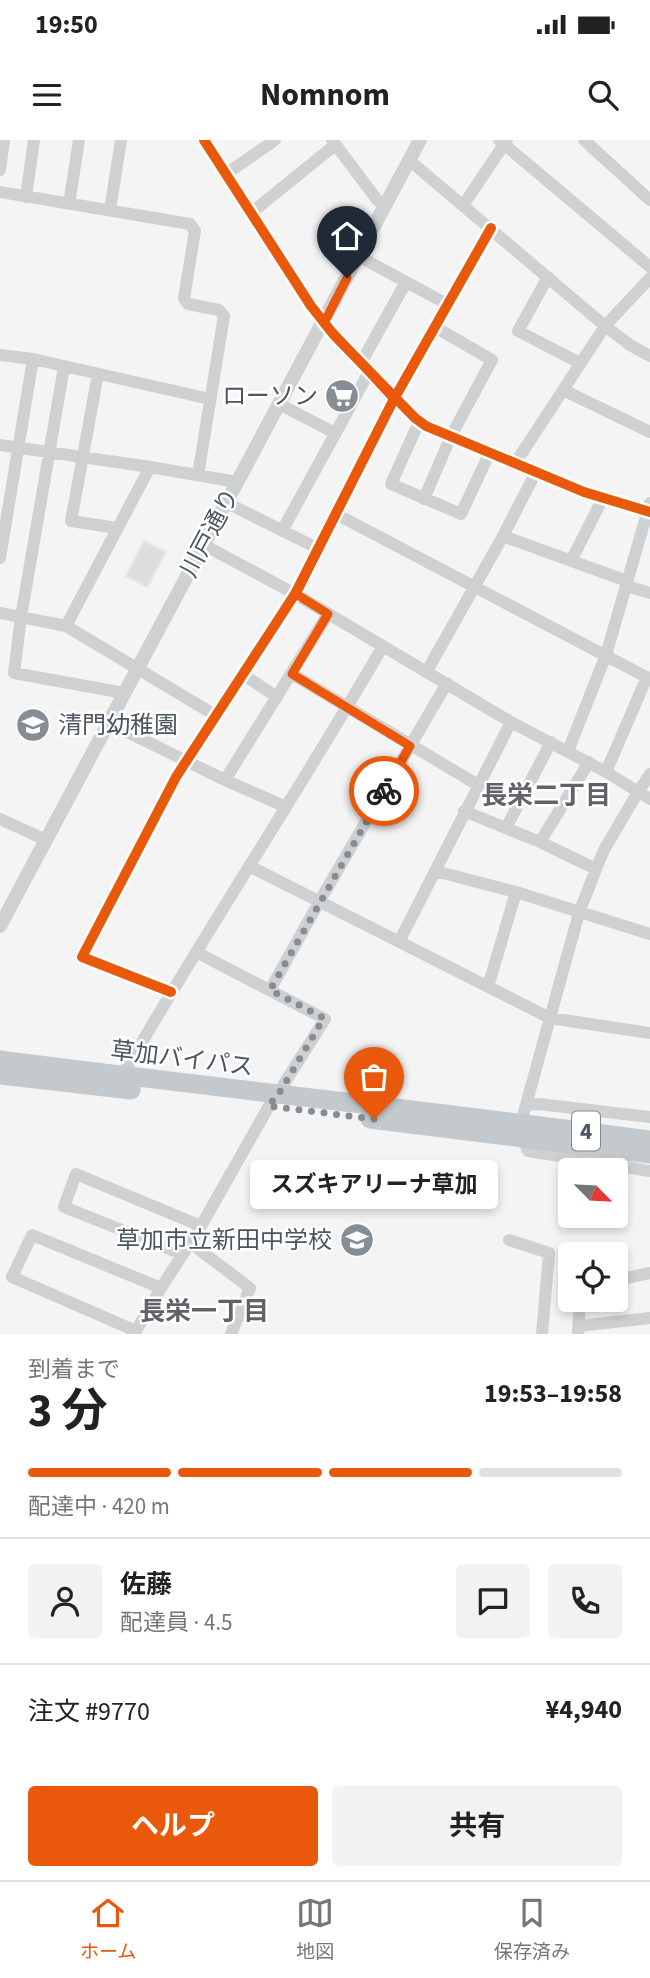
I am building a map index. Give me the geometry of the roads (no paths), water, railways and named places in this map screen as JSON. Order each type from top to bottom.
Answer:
[{"type":"highway","name":"草加バイパス","points":[[0,1060],[273,1100]]},
{"type":"highway","name":"草加バイパス","points":[[0,1075],[523,1122],[650,1140]]},
{"type":"highway","name":"草加バイパス","points":[[523,1122],[650,1154]]},
{"type":"street","points":[[0,170],[4,140]]},
{"type":"street","points":[[26,197],[34,140]]},
{"type":"street","points":[[69,204],[79,140]]},
{"type":"street","points":[[110,210],[121,140]]},
{"type":"street","points":[[204,140],[311,306],[365,368],[419,422],[603,498],[649,508],[606,655],[568,751]]},
{"type":"street","points":[[226,174],[275,140]]},
{"type":"street","name":"川戸通り","points":[[0,926],[420,140]]},
{"type":"street","points":[[584,140],[650,200]]},
{"type":"street","points":[[464,204],[503,141],[650,267]]},
{"type":"street","points":[[251,213],[334,142],[378,201],[385,204]]},
{"type":"street","points":[[410,160],[605,326],[650,356]]},
{"type":"street","points":[[0,192],[190,224],[195,231],[184,298],[188,304],[219,310],[225,316],[198,475]]},
{"type":"street","points":[[171,992],[82,957],[187,760],[296,594],[394,399],[491,228]]},
{"type":"street","points":[[358,256],[447,304]]},
{"type":"street","points":[[548,276],[518,331],[580,363]]},
{"type":"street","points":[[516,462],[605,326],[650,278]]},
{"type":"street","points":[[282,531],[335,433],[406,282]]},
{"type":"street","points":[[424,499],[451,436],[492,360],[435,327]]},
{"type":"street","points":[[0,355],[33,359],[210,399]]},
{"type":"street","points":[[0,558],[33,359]]},
{"type":"street","points":[[64,367],[21,617],[14,673],[124,693]]},
{"type":"street","points":[[98,374],[71,521],[117,528]]},
{"type":"street","points":[[562,390],[650,432]]},
{"type":"street","points":[[279,404],[335,433]]},
{"type":"street","points":[[419,422],[391,485],[424,499],[461,514],[490,452]]},
{"type":"street","points":[[0,445],[237,482]]},
{"type":"street","points":[[66,626],[150,467]]},
{"type":"street","points":[[427,671],[503,536],[536,471]]},
{"type":"street","points":[[571,561],[603,498]]},
{"type":"street","points":[[227,503],[318,549]]},
{"type":"street","points":[[336,514],[648,678],[606,772]]},
{"type":"street","points":[[503,536],[650,593]]},
{"type":"street","points":[[204,545],[296,594],[511,722],[589,762],[650,799]]},
{"type":"street","points":[[0,613],[66,626],[215,715]]},
{"type":"street","points":[[225,780],[328,614]]},
{"type":"street","points":[[122,1076],[383,646]]},
{"type":"street","points":[[292,674],[478,785]]},
{"type":"street","points":[[244,675],[277,697]]},
{"type":"street","points":[[270,990],[447,683]]},
{"type":"street","points":[[399,942],[511,722]]},
{"type":"street","points":[[109,723],[286,807]]},
{"type":"street","points":[[506,828],[551,742]]},
{"type":"street","points":[[540,842],[589,762]]},
{"type":"street","points":[[650,774],[604,850],[579,913],[523,1122],[528,1151],[650,1171]]},
{"type":"street","points":[[464,811],[540,842],[596,869]]},
{"type":"street","points":[[0,819],[46,840]]},
{"type":"street","points":[[249,866],[550,1017],[650,1033]]},
{"type":"street","points":[[435,871],[516,892],[650,934]]},
{"type":"street","points":[[488,987],[516,892]]},
{"type":"street","points":[[161,1287],[32,1235],[12,1277],[135,1332],[324,1018],[196,952]]},
{"type":"street","points":[[523,1122],[539,1104],[650,1117]]},
{"type":"street","points":[[183,1254],[64,1207],[76,1174],[201,1226]]},
{"type":"street","points":[[509,1240],[550,1253],[542,1334]]},
{"type":"street","points":[[189,1242],[250,1288],[231,1334]]},
{"type":"street","points":[[628,1278],[650,1273]]},
{"type":"street","points":[[579,1312],[578,1330],[650,1318]]},
{"type":"place","name":"ローソン","points":[[342,396]]},
{"type":"place","name":"清門幼稚園","points":[[33,725]]},
{"type":"place","name":"スズキアリーナ草加","points":[[374,1119]]},
{"type":"place","name":"草加市立新田中学校","points":[[357,1240]]},
{"type":"district","name":"長栄二丁目","points":[[546,795]]},
{"type":"district","name":"長栄一丁目","points":[[204,1311]]}]
